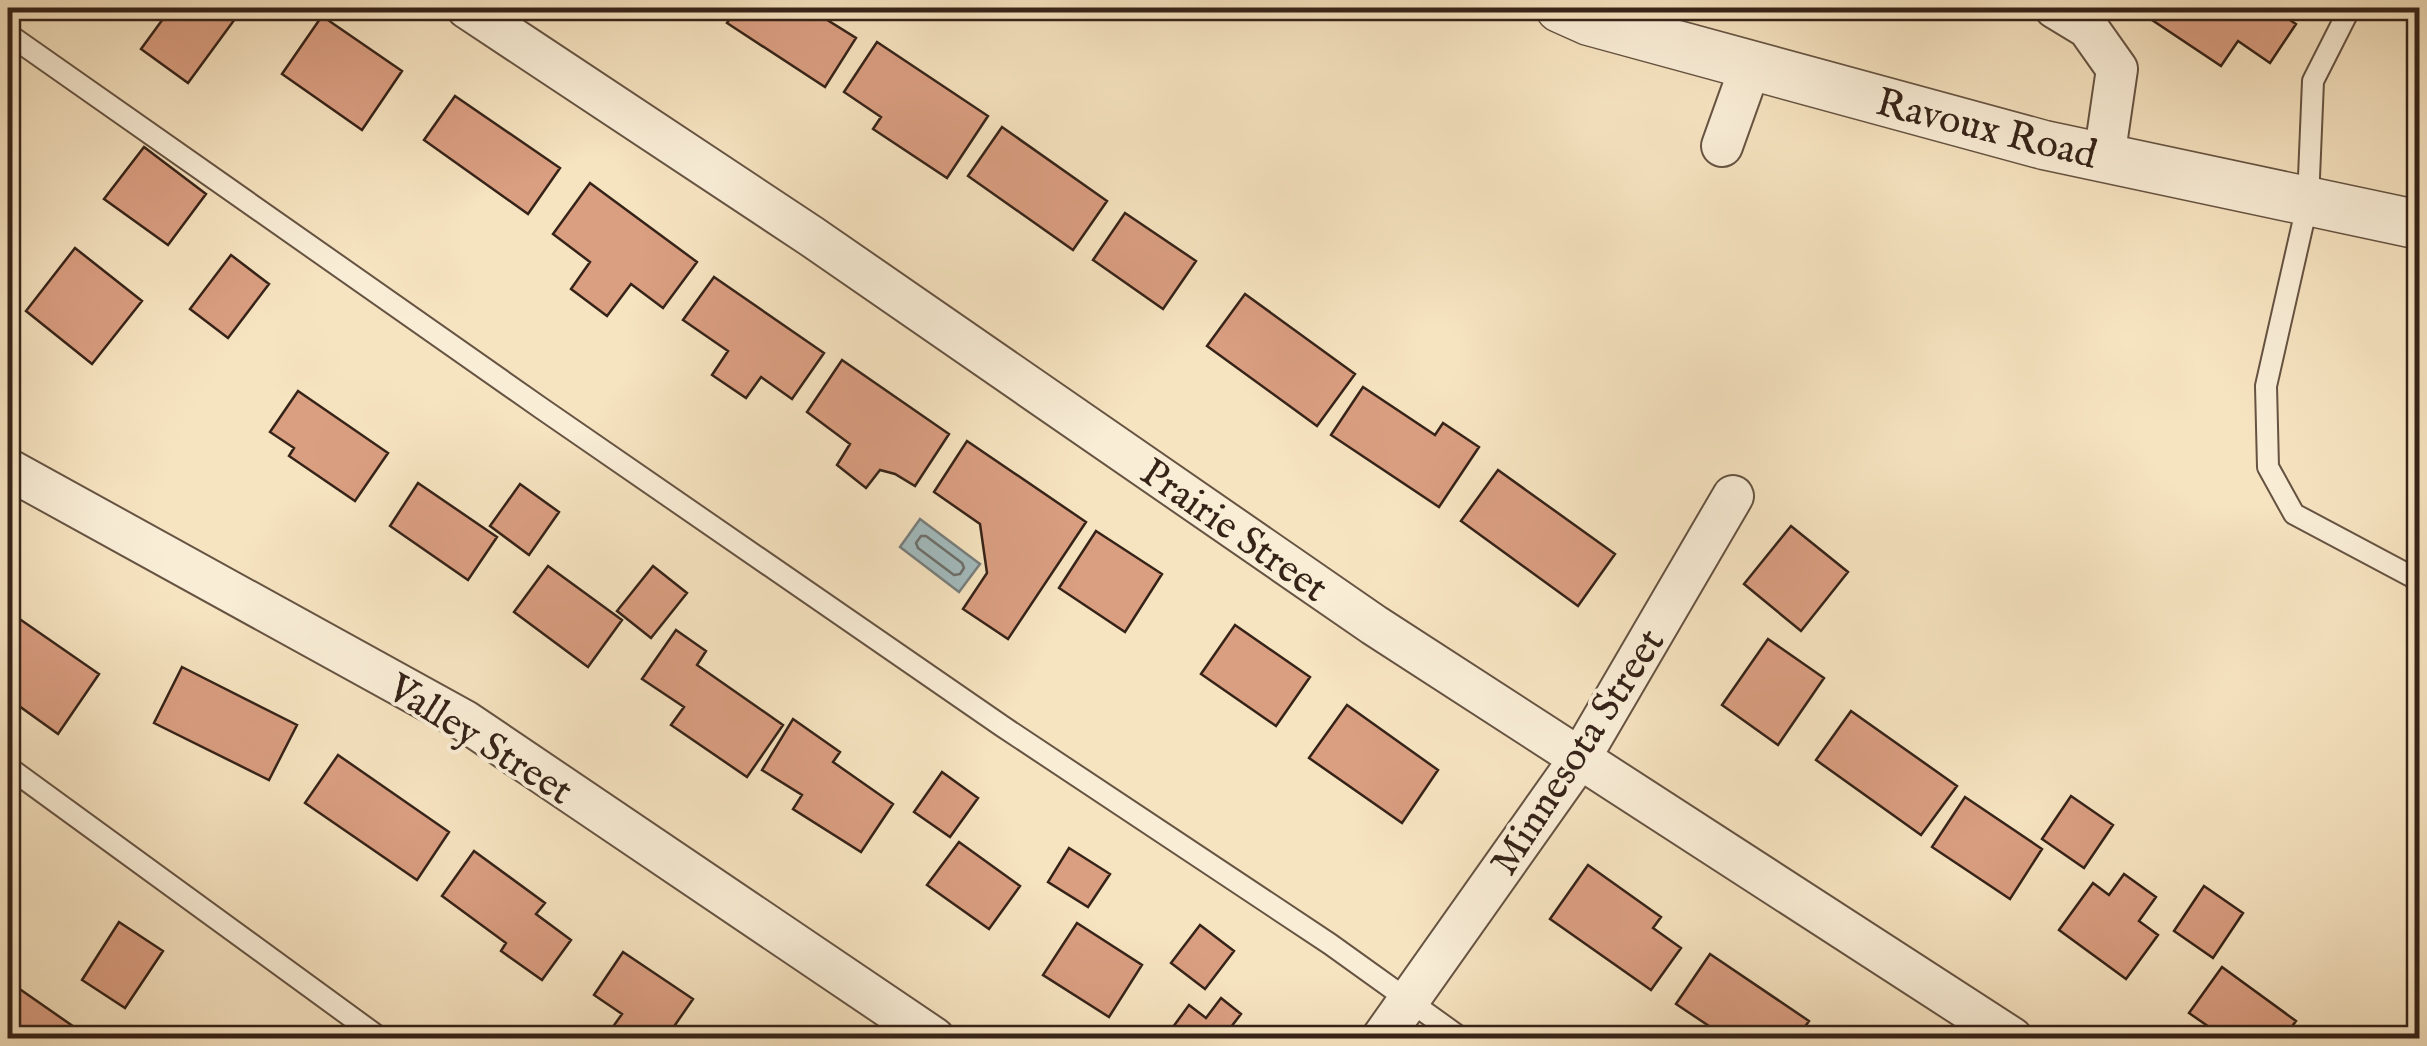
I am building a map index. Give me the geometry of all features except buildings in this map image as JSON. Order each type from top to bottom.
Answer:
[{"type":"street","name":"Prairie Street","points":[[466,8],[811,236],[1374,625],[2012,1038]]},
{"type":"street","name":"Ravoux Road","points":[[1560,8],[1588,21],[2044,145],[2420,225]]},
{"type":"street","points":[[2056,8],[2088,28],[2117,68],[2104,158]]},
{"type":"street","points":[[1722,146],[1751,65]]},
{"type":"street","name":"Valley Street","points":[[8,469],[464,721],[934,1038]]},
{"type":"street","name":"Minnesota Street","points":[[1382,1038],[1580,758],[1733,496]]},
{"type":"lane","points":[[2350,8],[2313,81],[2308,202],[2266,386],[2268,467],[2294,514],[2420,581]]},
{"type":"lane","points":[[8,34],[588,441],[1002,726],[1330,944],[1462,1038]]},
{"type":"lane","points":[[8,767],[380,1038]]},
{"type":"water","points":[[920,519],[980,564],[959,592],[900,547]]}]
